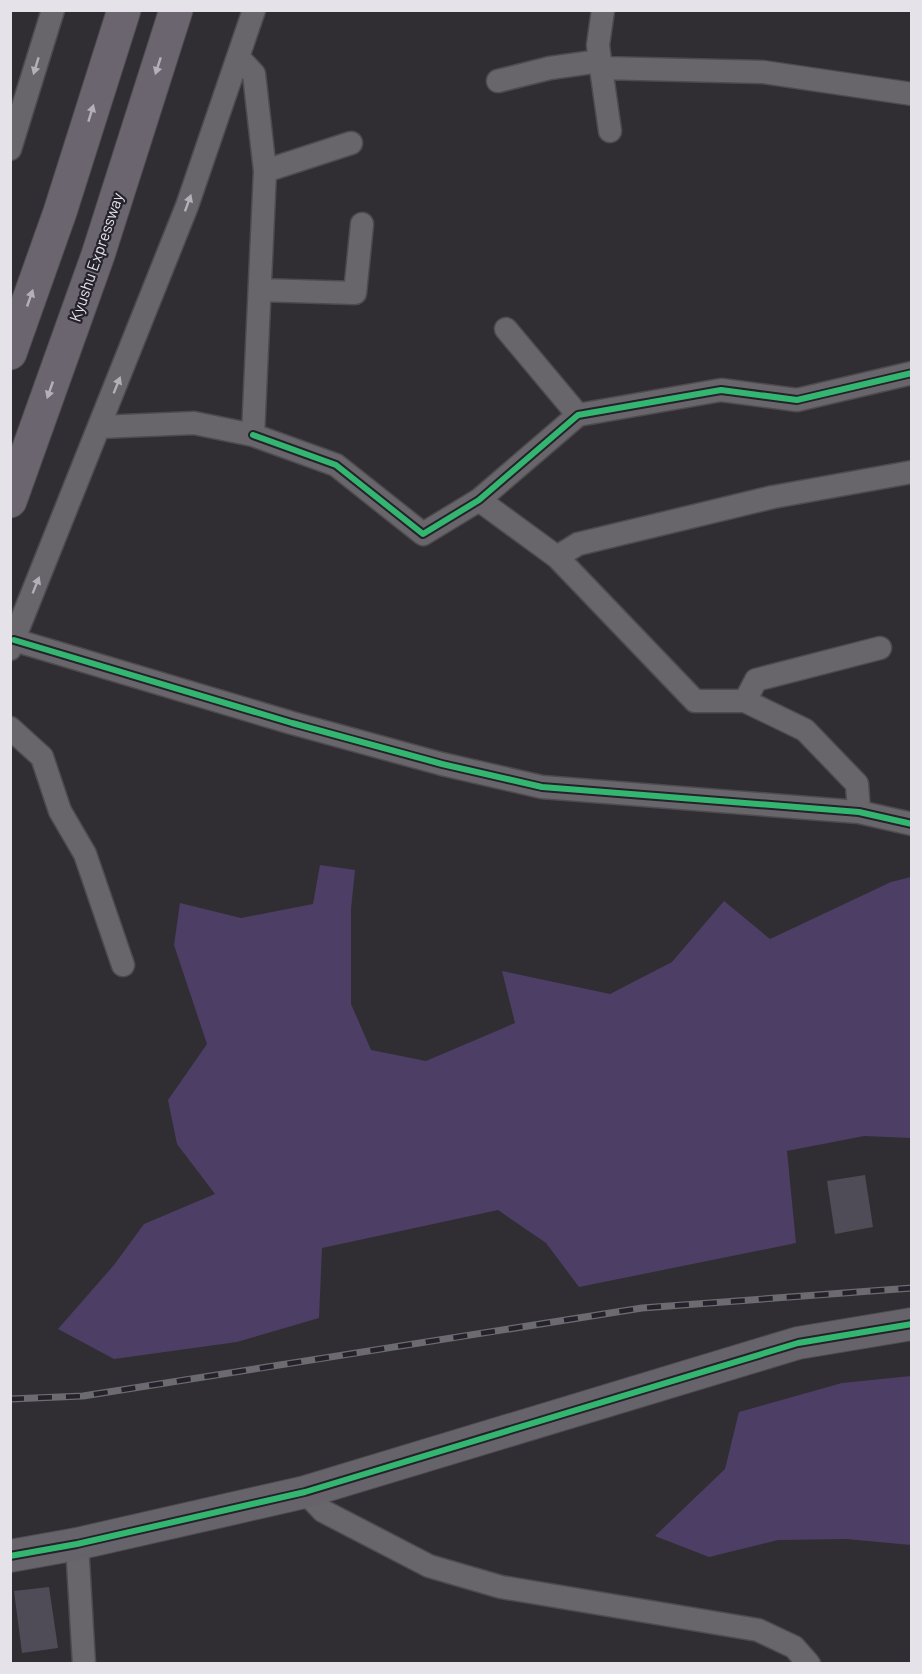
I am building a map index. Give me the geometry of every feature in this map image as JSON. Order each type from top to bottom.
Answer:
[{"type":"highway","points":[[10,353],[60,212],[124,10]]},
{"type":"highway","name":"Kyushu Expressway","points":[[10,501],[98,255],[176,10]]},
{"type":"street","points":[[10,149],[53,10]]},
{"type":"street","points":[[254,10],[187,206],[12,644],[442,764],[542,787],[859,812],[912,824]]},
{"type":"street","points":[[603,10],[598,45],[610,131]]},
{"type":"street","points":[[238,57],[254,74],[265,171],[253,435]]},
{"type":"street","points":[[498,81],[550,68],[600,64],[763,72],[912,94]]},
{"type":"street","points":[[265,171],[351,143]]},
{"type":"street","points":[[260,290],[355,293],[362,224]]},
{"type":"street","points":[[506,329],[578,415]]},
{"type":"street","points":[[100,427],[194,423],[253,435],[336,465],[423,534],[479,500],[578,415],[721,390],[797,400],[912,373]]},
{"type":"street","points":[[556,557],[578,544],[761,500],[912,472]]},
{"type":"street","points":[[479,500],[556,557],[695,701],[745,701],[805,730],[856,784],[859,812]]},
{"type":"street","points":[[745,701],[756,680],[880,648]]},
{"type":"street","points":[[10,728],[42,757],[60,811],[86,854],[123,965]]},
{"type":"street","points":[[10,1556],[77,1544],[305,1492],[798,1343],[912,1324]]},
{"type":"street","points":[[305,1492],[323,1511],[429,1566],[501,1587],[758,1630],[794,1647],[809,1664]]},
{"type":"street","points":[[77,1544],[84,1664]]},
{"type":"shaded area","points":[[320,865],[355,870],[351,909],[351,1004],[371,1050],[426,1061],[515,1023],[502,971],[610,994],[672,962],[724,901],[770,939],[891,882],[911,877],[911,1138],[864,1136],[787,1151],[796,1243],[579,1287],[546,1243],[498,1210],[322,1248],[319,1318],[237,1342],[114,1359],[58,1329],[114,1265],[144,1224],[215,1194],[177,1144],[168,1100],[207,1044],[174,945],[180,903],[241,918],[313,904]]},
{"type":"shaded area","points":[[911,1376],[911,1545],[846,1539],[778,1540],[709,1557],[655,1536],[725,1469],[739,1412],[842,1383]]},
{"type":"building","points":[[865,1175],[873,1227],[835,1234],[827,1181]]},
{"type":"building","points":[[49,1587],[58,1648],[22,1653],[14,1591]]},
{"type":"railway","points":[[10,1399],[83,1396],[642,1308],[912,1288]]},
{"type":"cycle path","points":[[253,435],[336,465],[423,534],[479,500],[578,415],[721,390],[797,400],[912,373]]},
{"type":"cycle path","points":[[14,640],[292,723],[442,764],[542,787],[859,812],[912,824]]},
{"type":"cycle path","points":[[10,1556],[77,1544],[305,1492],[798,1343],[912,1324]]}]
